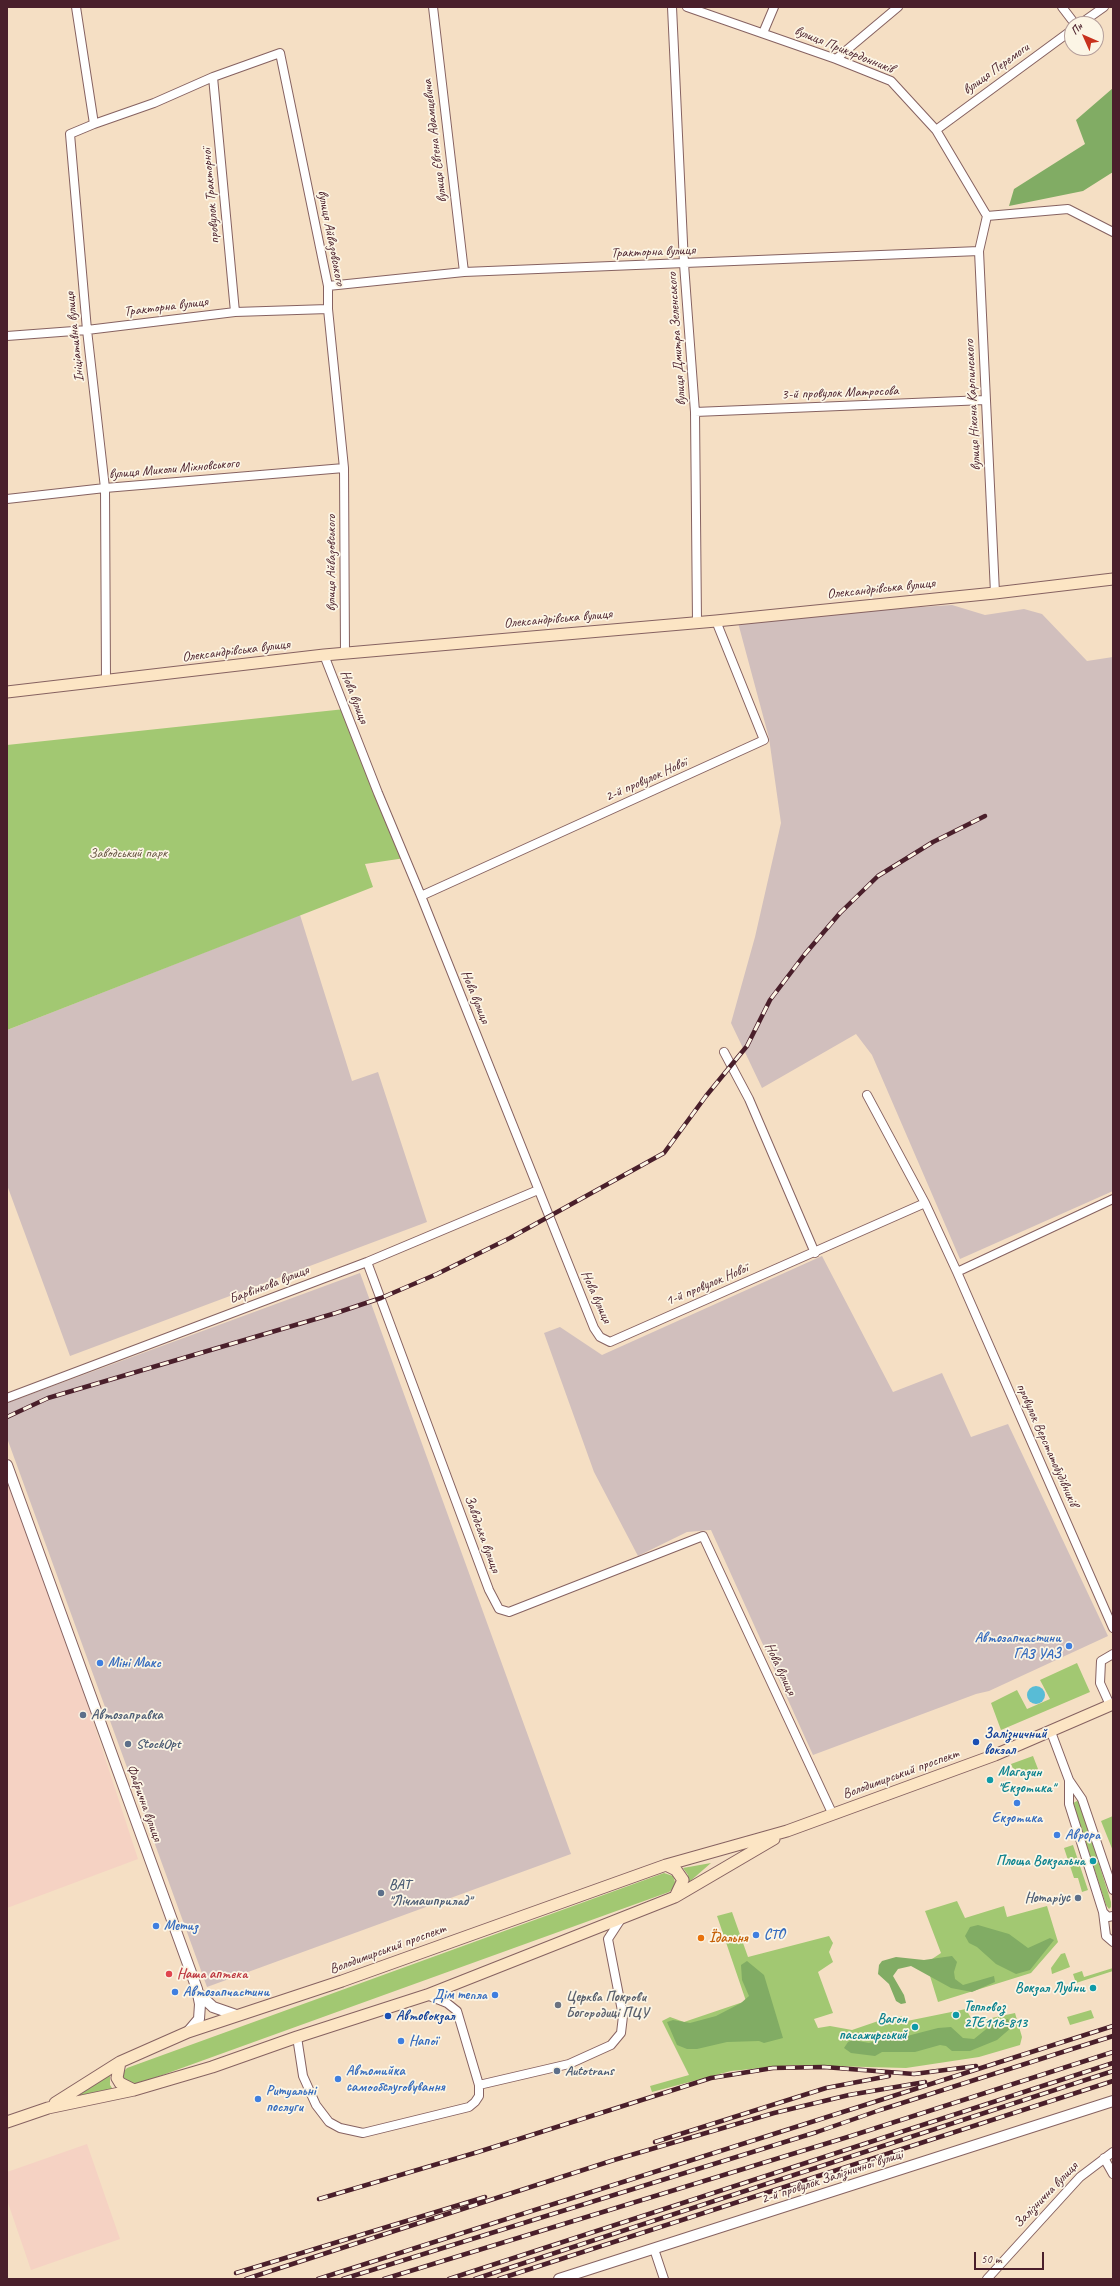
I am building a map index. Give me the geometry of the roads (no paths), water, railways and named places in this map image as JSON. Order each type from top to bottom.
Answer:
[{"type":"main road","name":"Олександрівська вулиця","points":[[7,692],[106,682],[324,655],[716,621],[994,593],[1113,579]]},
{"type":"main road","name":"Володимирський проспект","points":[[48,2108],[120,2062],[188,2032],[342,1981],[666,1865],[787,1831],[833,1815],[995,1755],[1051,1732],[1112,1704]]},
{"type":"main road","name":"Володимирський проспект","points":[[7,2122],[48,2108],[134,2090],[212,2067],[297,2037],[427,1995],[675,1897],[787,1831]]},
{"type":"main road","points":[[666,1865],[676,1870],[682,1880],[675,1897]]},
{"type":"main road","points":[[120,2062],[117,2078],[120,2083],[134,2090]]},
{"type":"street","points":[[76,7],[94,124]]},
{"type":"street","name":"вулиця Євгена Адамцевича","points":[[433,7],[464,272]]},
{"type":"street","name":"вулиця Дмитра Зеленського","points":[[672,7],[684,264],[695,412],[697,622]]},
{"type":"street","name":"вулиця Прикордонників","points":[[687,7],[836,59],[891,81],[936,130],[987,216]]},
{"type":"street","points":[[763,33],[774,7]]},
{"type":"street","points":[[836,59],[898,7]]},
{"type":"street","points":[[1062,7],[1069,16]]},
{"type":"street","points":[[1091,16],[1104,7]]},
{"type":"street","name":"вулиця Перемоги","points":[[936,130],[1064,36]]},
{"type":"street","name":"вулиця Айвазовського","points":[[94,124],[154,103],[213,77],[280,53],[328,286],[328,309],[344,468],[344,654]]},
{"type":"street","name":"провулок Тракторної","points":[[213,77],[235,312]]},
{"type":"street","name":"Ініціативна вулиця","points":[[94,124],[70,134],[87,330],[105,488],[106,682]]},
{"type":"street","points":[[987,216],[1068,209],[1113,232]]},
{"type":"street","name":"вулиця Нікона Карпинського","points":[[987,216],[979,251],[994,593]]},
{"type":"street","name":"Тракторна вулиця","points":[[328,286],[464,272],[979,251]]},
{"type":"street","name":"Тракторна вулиця","points":[[7,336],[87,330],[235,312],[328,309]]},
{"type":"street","name":"3-й провулок Матросова","points":[[695,412],[985,400]]},
{"type":"street","name":"вулиця Миколи Міхновського","points":[[7,499],[105,488],[344,468]]},
{"type":"street","name":"2-й провулок Нової","points":[[422,896],[764,740],[716,621]]},
{"type":"street","name":"Нова вулиця","points":[[324,655],[378,793],[422,896],[594,1328],[600,1337],[610,1342]]},
{"type":"street","points":[[724,1052],[750,1099],[815,1253]]},
{"type":"street","name":"провулок Верстатобудівників","points":[[867,1095],[926,1203],[1113,1628]]},
{"type":"street","name":"Барвінкова вулиця","points":[[7,1398],[367,1262],[538,1190]]},
{"type":"street","points":[[957,1272],[1113,1199]]},
{"type":"street","name":"1-й провулок Нової","points":[[610,1342],[926,1203]]},
{"type":"street","name":"Заводська вулиця","points":[[367,1262],[489,1590],[499,1608],[509,1612],[703,1536]]},
{"type":"street","name":"Фабрична вулиця","points":[[7,1465],[198,1992]]},
{"type":"street","name":"Нова вулиця","points":[[703,1536],[833,1815]]},
{"type":"street","points":[[1112,1704],[1100,1683],[1101,1661],[1113,1654]]},
{"type":"street","points":[[1051,1732],[1069,1780],[1082,1799],[1112,1885]]},
{"type":"street","points":[[1069,1780],[1069,1804],[1102,1912],[1106,1936],[1113,1942]]},
{"type":"street","points":[[1102,1912],[1108,1917],[1113,1916]]},
{"type":"street","points":[[480,2085],[569,2064],[611,2045],[621,2033],[623,2016],[608,1939],[621,1918]]},
{"type":"street","points":[[198,1992],[212,2007],[236,2015]]},
{"type":"street","points":[[188,2032],[199,2019],[198,1992]]},
{"type":"street","points":[[297,2037],[302,2076],[316,2105],[329,2122],[352,2132],[363,2133],[469,2107],[476,2102],[480,2085],[457,2011],[447,2003],[427,1995]]},
{"type":"street","points":[[199,2011],[212,2007]]},
{"type":"street","name":"2-й провулок Залізничної вулиці","points":[[559,2279],[1113,2101]]},
{"type":"street","name":"Залізнична вулиця","points":[[987,2279],[1080,2177],[1113,2152]]},
{"type":"street","points":[[1104,2158],[1113,2174]]},
{"type":"street","points":[[654,2248],[664,2279]]},
{"type":"water","points":[[1036,1686],[1042,1689],[1045,1695],[1042,1701],[1036,1704],[1030,1701],[1027,1695],[1030,1689]]},
{"type":"railway","points":[[7,1417],[48,1398],[336,1313],[381,1298],[437,1274],[510,1238],[664,1153],[706,1096],[747,1046],[770,1000],[805,954],[840,913],[878,876],[933,842],[985,816]]},
{"type":"railway","points":[[318,2279],[1113,2026]]},
{"type":"railway","points":[[343,2279],[817,2132],[880,2110],[1113,2036]]},
{"type":"railway","points":[[384,2279],[851,2136],[1113,2052]]},
{"type":"railway","points":[[449,2279],[1113,2063]]},
{"type":"railway","points":[[319,2199],[478,2152],[711,2078],[773,2068],[824,2067],[914,2074],[976,2066]]},
{"type":"railway","points":[[475,2279],[1113,2071]]},
{"type":"railway","points":[[655,2142],[826,2088],[889,2076]]},
{"type":"railway","points":[[499,2279],[1113,2081]]},
{"type":"railway","points":[[246,2279],[614,2160],[774,2113],[849,2095],[925,2082]]},
{"type":"railway","points":[[236,2273],[485,2197]]},
{"type":"place","name":"Автозапчастини ГАЗ УАЗ","points":[[1069,1646]]},
{"type":"place","name":"Міні Макс","points":[[100,1663]]},
{"type":"place","name":"Автозаправка","points":[[83,1715]]},
{"type":"place","name":"Залізничний вокзал","points":[[976,1742]]},
{"type":"place","name":"StockOpt","points":[[128,1744]]},
{"type":"place","name":"Магазин \"Екзотика\"","points":[[990,1780]]},
{"type":"place","name":"Екзотика","points":[[1017,1803]]},
{"type":"place","name":"Аврора","points":[[1057,1835]]},
{"type":"place","name":"Площа Вокзальна","points":[[1093,1861]]},
{"type":"place","name":"ВАТ \"Лічмашприлад\"","points":[[381,1893]]},
{"type":"place","name":"Нотаріус","points":[[1078,1898]]},
{"type":"place","name":"Метиз","points":[[156,1926]]},
{"type":"place","name":"СТО","points":[[756,1935]]},
{"type":"place","name":"Їдальня","points":[[701,1938]]},
{"type":"place","name":"Наша аптека","points":[[169,1974]]},
{"type":"place","name":"Вокзал Лубни","points":[[1093,1988]]},
{"type":"place","name":"Автозапчастини","points":[[175,1992]]},
{"type":"place","name":"Дім тепла","points":[[495,1995]]},
{"type":"place","name":"Церква Покрови Богородиці ПЦУ","points":[[558,2005]]},
{"type":"place","name":"Тепловоз 2ТЕ116-813","points":[[956,2015]]},
{"type":"place","name":"Автовокзал","points":[[388,2016]]},
{"type":"place","name":"Вагон пасажирський","points":[[915,2027]]},
{"type":"place","name":"Напої","points":[[401,2041]]},
{"type":"place","name":"Autotrans","points":[[557,2071]]},
{"type":"place","name":"Автомийка самообслуговування","points":[[338,2079]]},
{"type":"place","name":"Ритуальні послуги","points":[[258,2099]]},
{"type":"park label","name":"Заводський парк","points":[[128,853]]}]
